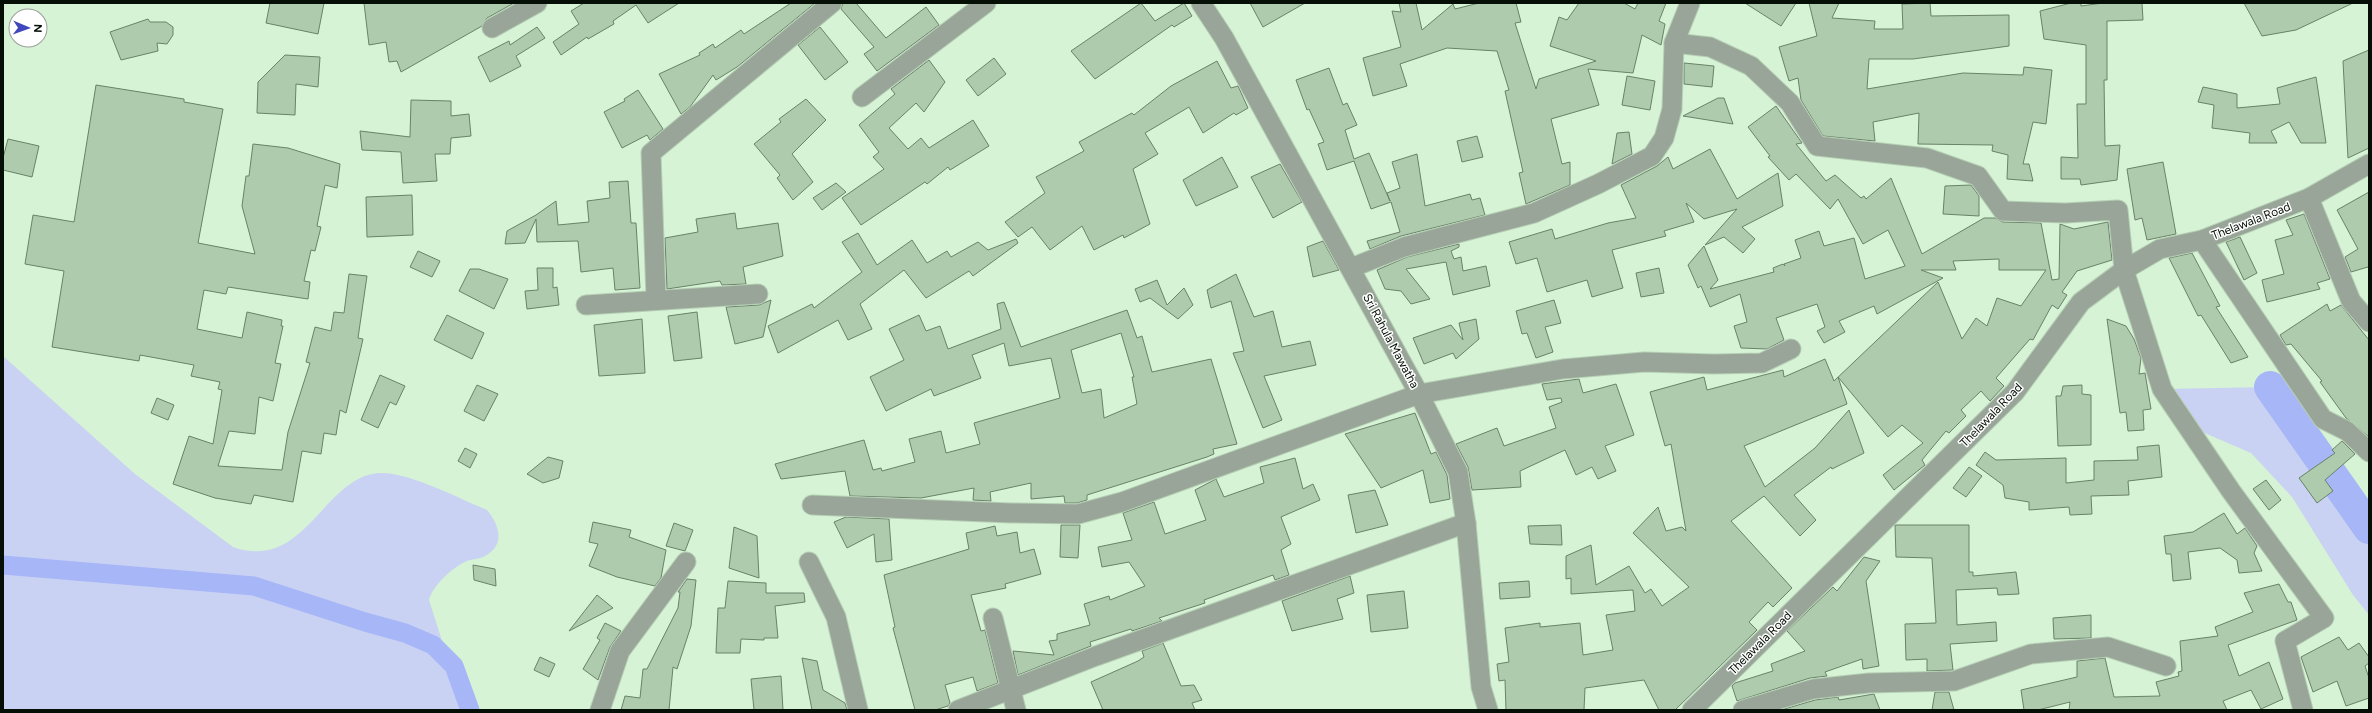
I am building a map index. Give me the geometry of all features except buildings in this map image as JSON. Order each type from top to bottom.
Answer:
[{"type":"street","points":[[492,28],[537,3]]},
{"type":"street","points":[[656,299],[651,153],[832,3]]},
{"type":"street","points":[[862,97],[986,3]]},
{"type":"street","name":"Sri Rahula Mawatha","points":[[1201,3],[1224,38],[1352,268],[1419,394],[1458,472],[1466,523],[1481,687],[1488,710]]},
{"type":"street","points":[[1352,268],[1404,247],[1534,213],[1652,156],[1664,138],[1672,109],[1674,43],[1690,3]]},
{"type":"street","points":[[1674,43],[1710,47],[1751,66],[1790,103],[1817,146],[1926,158],[1978,176],[2003,211],[2066,213],[2118,210],[2124,270],[2162,389],[2231,491],[2324,618],[2284,641],[2303,710]]},
{"type":"street","name":"Thelawala Road","points":[[1692,710],[2015,392],[2081,302],[2124,270],[2160,249],[2202,240],[2309,198],[2369,164]]},
{"type":"street","points":[[2309,198],[2351,302],[2369,322]]},
{"type":"street","points":[[2202,240],[2323,419],[2347,431],[2369,452]]},
{"type":"street","points":[[586,305],[656,299],[758,294]]},
{"type":"street","points":[[812,505],[1011,513],[1078,514],[1122,502],[1419,394],[1563,369],[1644,362],[1714,364],[1762,363],[1791,349]]},
{"type":"street","points":[[958,710],[1096,656],[1466,523]]},
{"type":"street","points":[[600,710],[620,651],[686,562]]},
{"type":"street","points":[[809,562],[836,617],[858,710]]},
{"type":"street","points":[[993,618],[1016,710]]},
{"type":"street","points":[[1743,710],[1813,689],[1869,683],[1954,681],[2031,654],[2108,647],[2166,666]]},
{"type":"shaded area","points":[[3,356],[135,474],[233,547],[258,551],[279,547],[297,535],[344,489],[361,478],[381,473],[406,477],[449,493],[487,510],[497,528],[498,540],[496,546],[485,556],[467,561],[450,572],[435,588],[429,600],[444,647],[479,710],[3,710]]},
{"type":"shaded area","points":[[2270,387],[2369,529],[2369,615],[2353,595],[2292,497],[2251,453],[2186,425],[2162,389]]},
{"type":"waterway","points":[[2270,387],[2369,528]]},
{"type":"waterway","points":[[3,565],[254,586],[365,622],[405,633],[433,645],[454,666],[470,710]]}]
